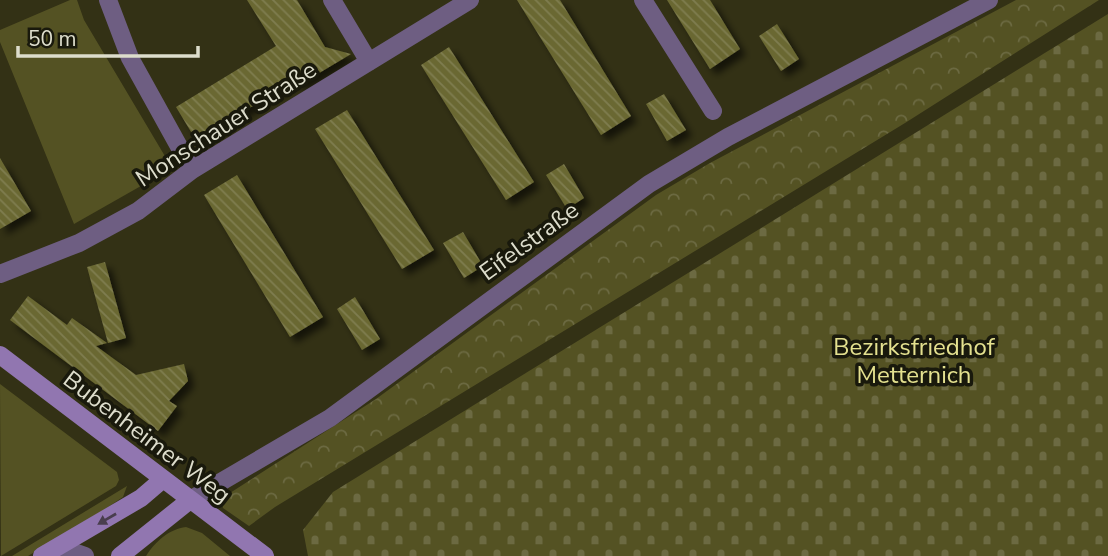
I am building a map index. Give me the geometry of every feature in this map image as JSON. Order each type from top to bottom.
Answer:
[{"type":"street","points":[[108,0],[130,58],[192,170]]},
{"type":"street","points":[[332,0],[369,62]]},
{"type":"street","name":"Monschauer Straße","points":[[0,274],[49,256],[138,211],[192,170],[470,0]]},
{"type":"street","points":[[643,0],[713,111]]},
{"type":"street","name":"Eifelstraße","points":[[120,556],[190,500],[330,418],[649,184],[728,137],[989,0]]},
{"type":"street","name":"Bubenheimer Weg","points":[[0,355],[265,556]]},
{"type":"street","points":[[44,555],[134,503],[162,480]]},
{"type":"street","points":[[44,555],[71,551],[85,556]]},
{"type":"green space","points":[[70,0],[77,0],[84,20],[169,163],[162,174],[74,224],[0,42],[0,30]]},
{"type":"green space","points":[[1016,0],[1099,0],[905,123],[275,507],[249,526],[223,508],[222,501],[230,493],[376,399],[656,195],[710,163]]},
{"type":"green space","name":"Bezirksfriedhof Metternich","points":[[1108,14],[1108,556],[308,556],[303,530],[333,492]]},
{"type":"green space","points":[[0,384],[117,472],[119,480],[116,486],[1,556]]},
{"type":"green space","points":[[127,486],[123,497],[28,556],[12,556]]},
{"type":"green space","points":[[186,527],[202,533],[230,556],[146,556],[163,537]]},
{"type":"building","points":[[247,0],[297,0],[325,47],[351,54],[299,85],[296,80],[196,140],[176,107],[276,46]]},
{"type":"building","points":[[517,0],[560,0],[631,116],[601,135]]},
{"type":"building","points":[[667,0],[710,0],[740,49],[710,69]]},
{"type":"building","points":[[777,24],[799,59],[781,71],[759,36]]},
{"type":"building","points":[[449,47],[534,182],[506,200],[421,65]]},
{"type":"building","points":[[664,94],[686,130],[667,141],[646,104]]},
{"type":"building","points":[[347,110],[434,250],[402,269],[315,129]]},
{"type":"building","points":[[0,158],[31,211],[0,229]]},
{"type":"building","points":[[564,164],[584,198],[567,209],[546,175]]},
{"type":"building","points":[[237,175],[323,317],[290,337],[204,195]]},
{"type":"building","points":[[463,232],[483,266],[464,278],[443,243]]},
{"type":"building","points":[[105,262],[126,338],[108,343],[87,267]]},
{"type":"building","points":[[28,296],[67,325],[72,318],[107,343],[96,346],[136,375],[184,364],[188,381],[169,401],[177,406],[158,431],[10,320]]},
{"type":"building","points":[[355,297],[380,339],[362,350],[337,309]]}]
